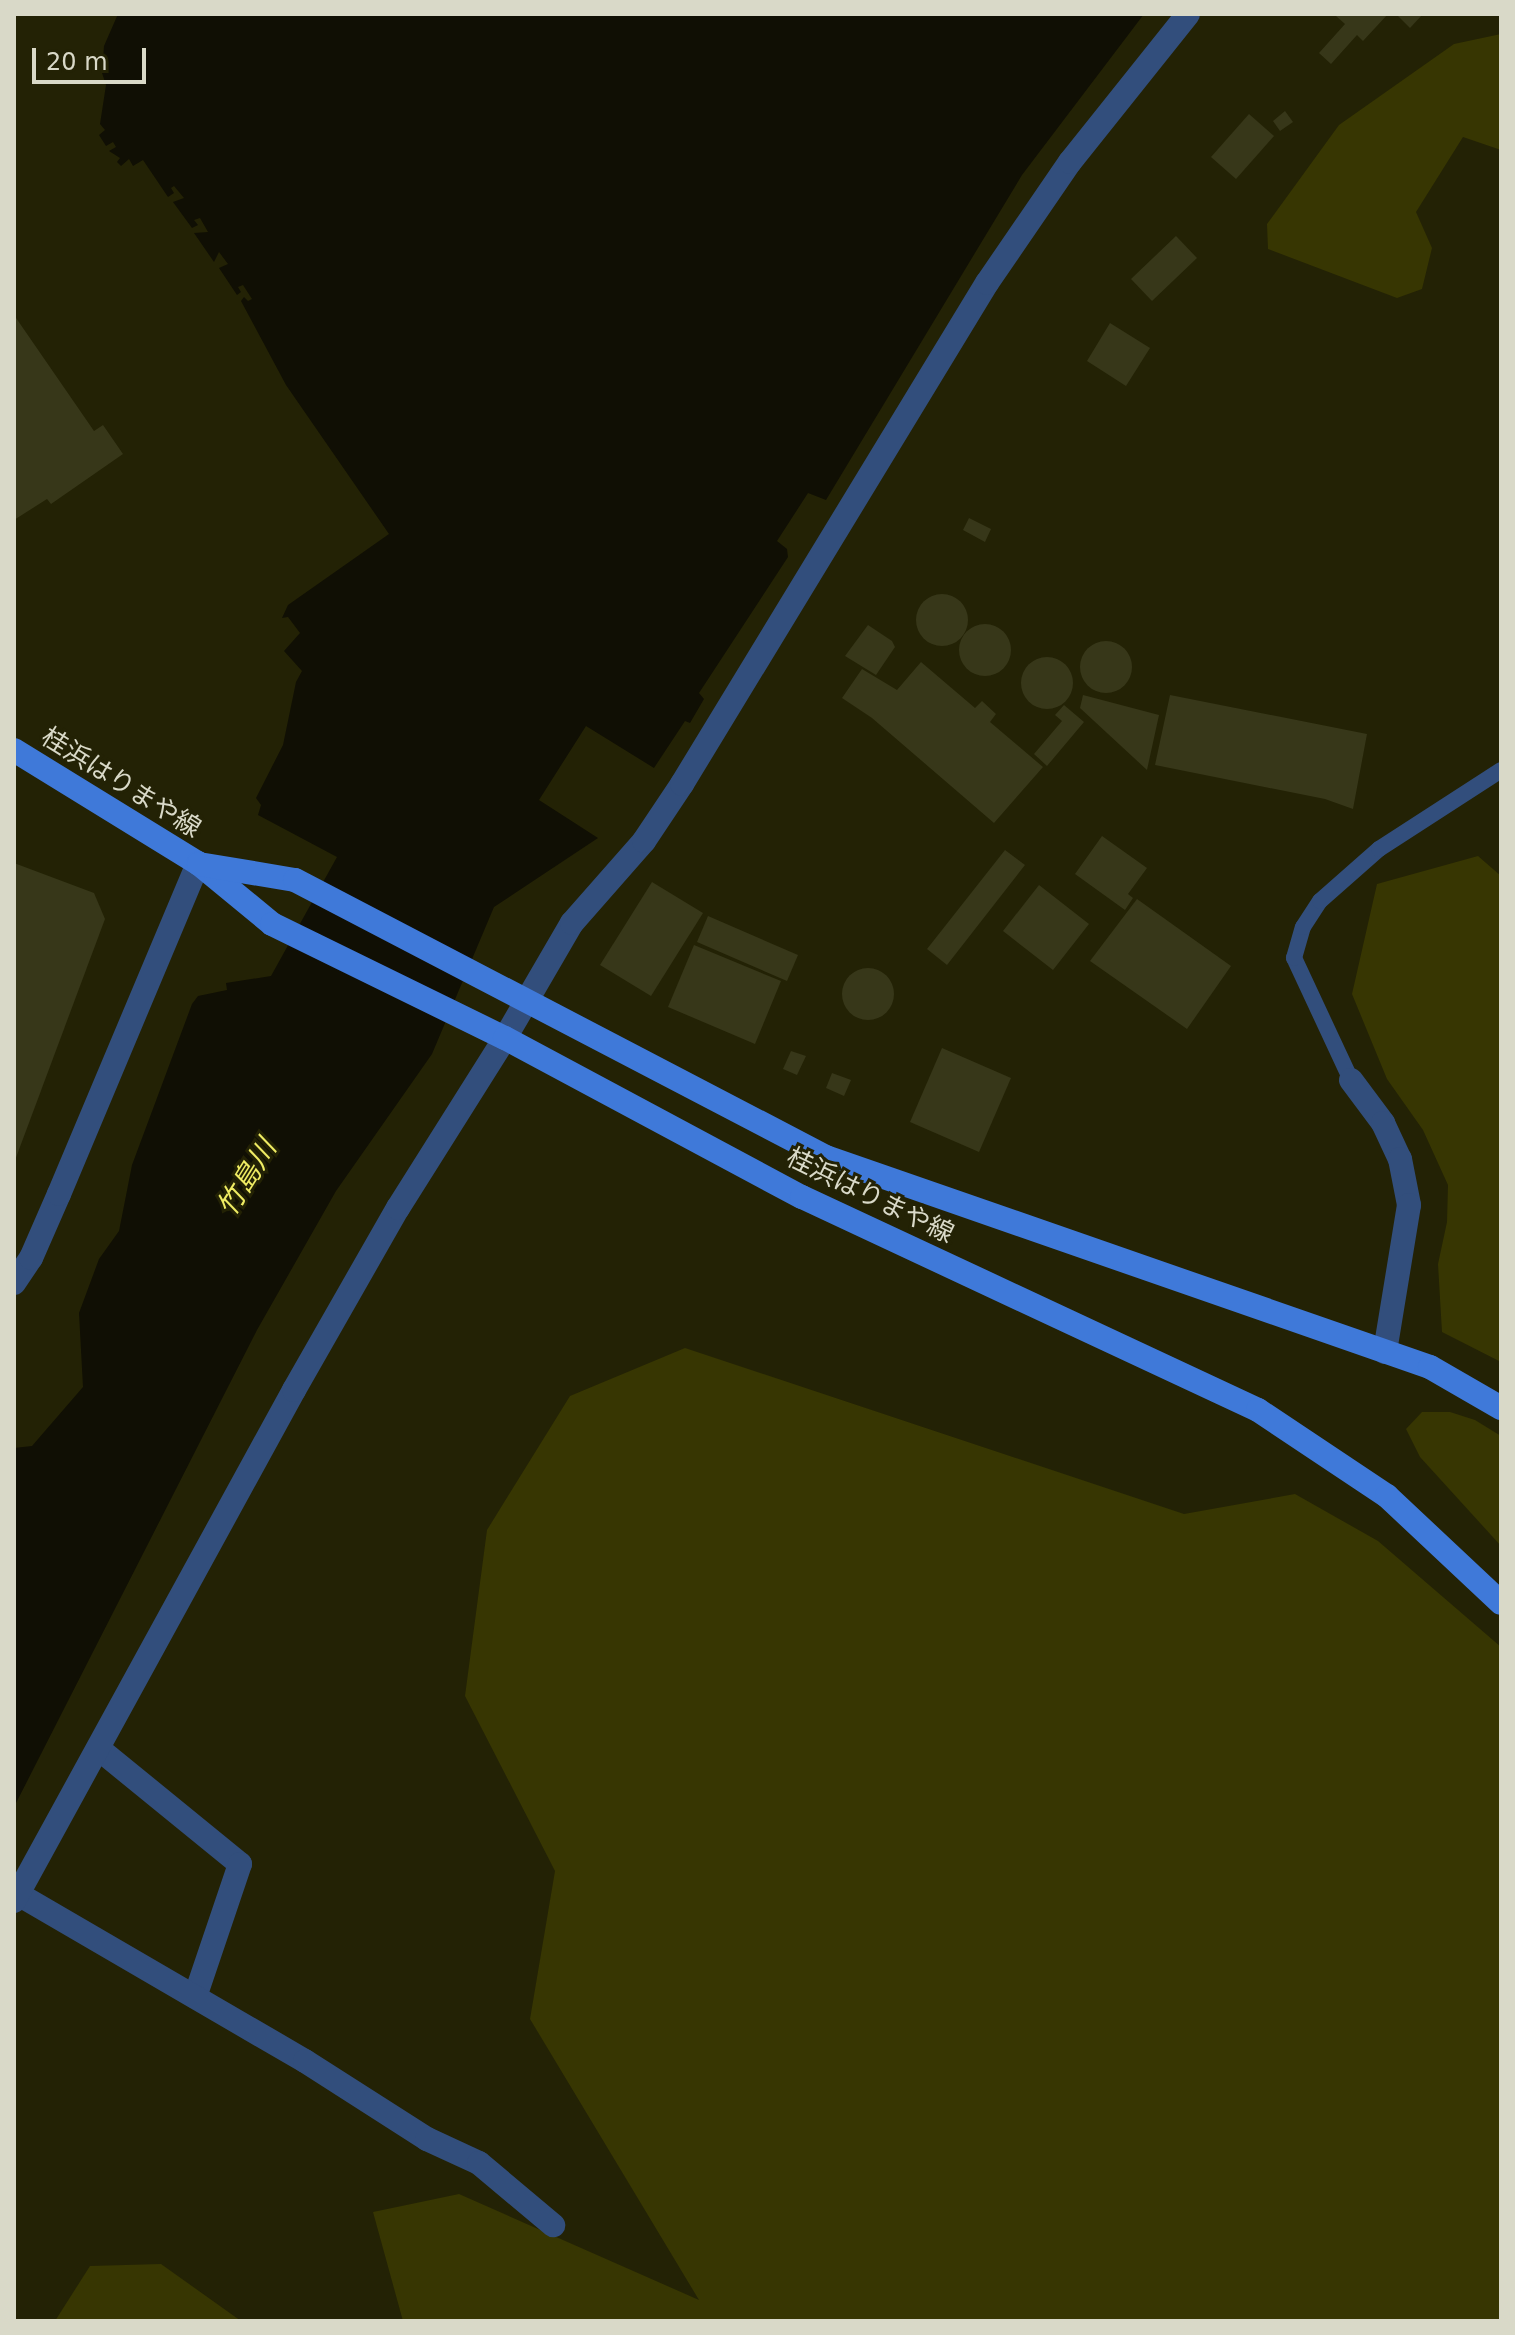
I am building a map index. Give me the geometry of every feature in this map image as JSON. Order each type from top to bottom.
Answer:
[{"type":"main road","name":"桂浜はりまや線","points":[[14,750],[198,863],[272,924],[505,1038],[802,1197],[1258,1410],[1387,1496],[1501,1603]]},
{"type":"main road","name":"桂浜はりまや線","points":[[198,863],[295,880],[826,1157],[1430,1367],[1501,1408]]},
{"type":"street","points":[[553,2225],[479,2163],[427,2139],[305,2061],[16,1898],[368,1260],[572,923],[644,841],[682,784],[987,283],[1070,162],[1188,14]]},
{"type":"street","points":[[14,1283],[24,1250],[198,863]]},
{"type":"street","points":[[1351,1080],[1383,1123],[1400,1159],[1409,1205],[1385,1352]]},
{"type":"street","points":[[99,1749],[240,1864],[195,1997]]},
{"type":"lane","points":[[1351,1080],[1294,958],[1303,927],[1320,901],[1379,849],[1501,770]]},
{"type":"shaded area","points":[[1501,34],[1501,150],[1463,137],[1416,212],[1432,248],[1422,289],[1397,298],[1268,249],[1267,224],[1339,125],[1454,44]]},
{"type":"shaded area","points":[[1478,856],[1501,876],[1501,1362],[1442,1332],[1438,1264],[1447,1222],[1448,1185],[1423,1130],[1387,1079],[1352,994],[1377,884]]},
{"type":"shaded area","points":[[685,1348],[1184,1514],[1295,1494],[1378,1541],[1501,1647],[1501,2321],[403,2321],[373,2212],[459,2194],[699,2300],[530,2019],[555,1871],[465,1696],[487,1530],[570,1396]]},
{"type":"shaded area","points":[[1422,1412],[1450,1412],[1475,1420],[1501,1436],[1501,1546],[1420,1457],[1406,1429]]},
{"type":"shaded area","points":[[161,2264],[241,2321],[55,2321],[90,2266]]},
{"type":"water","name":"竹島川","points":[[118,14],[1144,14],[1022,175],[826,500],[808,493],[777,541],[787,549],[788,557],[699,693],[704,699],[690,723],[685,721],[654,768],[586,726],[539,800],[598,838],[494,907],[432,1054],[336,1191],[257,1330],[14,1807],[14,1448],[32,1446],[83,1387],[79,1313],[99,1259],[119,1231],[132,1165],[192,1004],[198,996],[227,990],[226,983],[271,976],[337,857],[258,815],[261,805],[256,798],[283,745],[296,682],[302,671],[284,651],[300,633],[288,617],[282,618],[288,605],[389,534],[286,385],[241,301],[244,297],[248,301],[252,299],[243,285],[238,287],[241,292],[237,295],[219,268],[228,264],[219,252],[214,262],[194,233],[208,232],[200,218],[194,220],[198,225],[192,228],[173,202],[184,198],[174,186],[171,188],[174,193],[168,197],[143,160],[133,166],[129,159],[121,166],[117,162],[120,158],[109,151],[116,147],[113,142],[106,146],[99,135],[105,130],[100,124],[106,85],[102,73],[104,46]]},
{"type":"building","points":[[1388,14],[1363,41],[1357,35],[1331,64],[1319,53],[1345,24],[1336,16]]},
{"type":"building","points":[[1423,14],[1410,28],[1398,16]]},
{"type":"building","points":[[1285,111],[1293,122],[1280,131],[1273,121]]},
{"type":"building","points":[[1249,114],[1274,136],[1236,179],[1211,157]]},
{"type":"building","points":[[1176,236],[1197,258],[1152,301],[1131,279]]},
{"type":"building","points":[[14,315],[94,431],[103,425],[123,454],[51,504],[47,499],[14,520]]},
{"type":"building","points":[[1110,323],[1150,348],[1126,386],[1087,361]]},
{"type":"building","points":[[969,518],[991,529],[985,542],[963,530]]},
{"type":"building","points":[[942,594],[960,602],[968,620],[960,638],[942,646],[924,638],[916,620],[924,602]]},
{"type":"building","points":[[985,624],[1003,632],[1011,650],[1003,668],[985,676],[967,668],[959,650],[967,632]]},
{"type":"building","points":[[868,625],[892,641],[895,647],[876,675],[845,656]]},
{"type":"building","points":[[1106,641],[1124,649],[1132,667],[1124,685],[1106,693],[1088,685],[1080,667],[1088,649]]},
{"type":"building","points":[[1047,657],[1065,665],[1073,683],[1065,701],[1047,709],[1029,701],[1021,683],[1029,665]]},
{"type":"building","points":[[921,662],[975,708],[982,701],[996,714],[990,722],[1043,767],[994,823],[872,718],[842,698],[862,669],[897,690]]},
{"type":"building","points":[[1083,695],[1159,715],[1147,770],[1080,708]]},
{"type":"building","points":[[1170,695],[1367,734],[1353,809],[1325,799],[1155,765]]},
{"type":"building","points":[[1064,705],[1084,722],[1047,766],[1034,754],[1062,721],[1055,715]]},
{"type":"building","points":[[1102,836],[1147,868],[1128,894],[1133,898],[1125,910],[1075,874]]},
{"type":"building","points":[[1005,850],[1025,865],[947,965],[927,949]]},
{"type":"building","points":[[14,863],[94,893],[105,919],[14,1163]]},
{"type":"building","points":[[652,882],[703,913],[651,996],[600,965]]},
{"type":"building","points":[[1039,885],[1089,924],[1053,970],[1003,931]]},
{"type":"building","points":[[1137,899],[1231,966],[1187,1029],[1090,961]]},
{"type":"building","points":[[708,916],[798,955],[787,981],[697,942]]},
{"type":"building","points":[[694,945],[781,981],[755,1044],[668,1007]]},
{"type":"building","points":[[868,968],[886,976],[894,994],[886,1012],[868,1020],[850,1012],[842,994],[850,976]]},
{"type":"building","points":[[942,1048],[1011,1078],[979,1152],[910,1122]]},
{"type":"building","points":[[791,1051],[806,1056],[797,1075],[783,1069]]},
{"type":"building","points":[[832,1073],[851,1080],[844,1096],[826,1088]]}]
